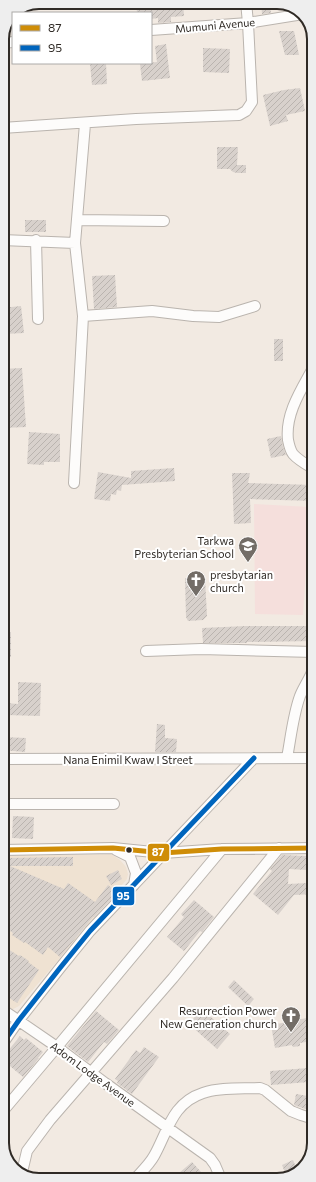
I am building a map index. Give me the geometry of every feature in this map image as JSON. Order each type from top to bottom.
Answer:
[{"type":"street","points":[[9,128],[239,115],[246,111],[252,102],[247,9]]},
{"type":"street","name":"Mumuni Avenue","points":[[152,30],[248,23],[296,15]]},
{"type":"street","points":[[74,483],[83,316],[75,243],[85,124]]},
{"type":"street","points":[[77,220],[164,221]]},
{"type":"street","points":[[9,240],[36,240],[75,243]]},
{"type":"street","points":[[36,240],[38,319]]},
{"type":"street","points":[[83,316],[152,311],[194,316],[219,317],[255,306]]},
{"type":"street","points":[[307,381],[294,404],[289,421],[288,435],[289,447],[293,454],[307,464]]},
{"type":"street","points":[[146,651],[201,649],[307,652]]},
{"type":"street","points":[[287,758],[296,709],[300,694],[307,681]]},
{"type":"street","points":[[9,1034],[86,936],[254,758]]},
{"type":"street","name":"Nana Enimil Kwaw I Street","points":[[9,759],[307,758]]},
{"type":"street","points":[[9,804],[114,804]]},
{"type":"street","points":[[113,848],[130,857],[136,873],[134,885]]},
{"type":"street","points":[[9,850],[113,848],[163,853],[222,849],[307,848]]},
{"type":"street","points":[[23,1168],[27,1151],[50,1120],[173,978],[279,848]]},
{"type":"street","points":[[9,1104],[222,849]]},
{"type":"street","name":"Adom Lodge Avenue","points":[[9,1014],[58,1047],[210,1158],[218,1173]]},
{"type":"street","points":[[140,1173],[152,1159],[175,1113],[184,1102],[203,1093],[216,1090],[260,1088],[265,1090],[291,1111],[307,1117]]},
{"type":"shaded area","points":[[254,504],[307,507],[307,553],[303,615],[255,614]]},
{"type":"shaded area","points":[[111,854],[120,860],[126,867],[128,874],[127,879],[19,1006],[13,1009],[9,1008],[9,856]]},
{"type":"building","points":[[137,9],[184,9],[184,16],[171,17],[171,22],[158,23],[158,18],[152,19],[152,12],[137,12]]},
{"type":"building","points":[[262,9],[270,9],[271,13],[262,14]]},
{"type":"building","points":[[279,31],[294,31],[299,55],[285,55]]},
{"type":"building","points":[[166,44],[170,78],[142,81],[140,64],[152,64],[152,63],[157,62],[155,46]]},
{"type":"building","points":[[203,48],[230,49],[229,73],[203,72]]},
{"type":"building","points":[[90,64],[106,64],[107,84],[92,85]]},
{"type":"building","points":[[300,88],[305,111],[286,115],[288,121],[270,126],[263,95]]},
{"type":"building","points":[[217,147],[238,147],[237,165],[246,165],[246,173],[233,172],[230,169],[217,169]]},
{"type":"building","points":[[25,220],[46,220],[46,232],[25,232]]},
{"type":"building","points":[[115,275],[117,307],[94,309],[92,276]]},
{"type":"building","points":[[21,306],[24,333],[9,334],[9,307]]},
{"type":"building","points":[[274,339],[283,339],[283,361],[274,361]]},
{"type":"building","points":[[22,368],[26,427],[9,428],[9,369]]},
{"type":"building","points":[[29,432],[60,434],[60,462],[44,462],[44,465],[27,464]]},
{"type":"building","points":[[281,436],[286,455],[271,458],[267,439]]},
{"type":"building","points":[[174,468],[175,481],[122,485],[121,491],[117,490],[116,495],[111,494],[110,501],[94,499],[98,472],[131,478],[131,471]]},
{"type":"building","points":[[232,473],[250,473],[248,483],[307,485],[307,501],[250,499],[251,523],[234,524]]},
{"type":"building","name":"presbytarian church","points":[[185,578],[205,578],[207,616],[203,620],[188,621],[186,617]]},
{"type":"building","points":[[307,626],[307,641],[203,643],[202,628]]},
{"type":"building","points":[[9,632],[11,632],[11,657],[9,657]]},
{"type":"building","points":[[18,682],[41,683],[40,716],[9,715],[9,703],[18,704]]},
{"type":"building","points":[[157,724],[165,725],[165,738],[177,739],[176,752],[155,752]]},
{"type":"building","points":[[9,737],[26,738],[25,752],[9,751]]},
{"type":"building","points":[[13,816],[34,817],[33,839],[12,838]]},
{"type":"building","points":[[282,855],[306,856],[307,858],[307,870],[289,869],[288,884],[307,883],[307,894],[294,895],[278,915],[253,894],[272,871],[270,869]]},
{"type":"building","points":[[73,857],[73,866],[10,866],[64,889],[68,883],[95,902],[108,885],[117,893],[93,917],[60,957],[48,947],[43,955],[12,935],[13,933],[9,930],[9,858]]},
{"type":"building","points":[[118,870],[122,879],[111,885],[106,876]]},
{"type":"building","points":[[194,900],[214,917],[202,932],[200,931],[184,951],[167,937],[184,917],[181,914]]},
{"type":"building","points":[[9,950],[29,961],[28,962],[39,970],[17,1003],[9,998]]},
{"type":"building","points":[[234,980],[254,999],[248,1006],[228,987]]},
{"type":"building","points":[[202,1009],[230,1034],[217,1049],[189,1024]]},
{"type":"building","points":[[96,1011],[119,1030],[107,1044],[104,1042],[88,1062],[67,1046]]},
{"type":"building","name":"Resurrection Power New Generation church","points":[[295,1017],[296,1020],[307,1018],[307,1042],[300,1043],[300,1046],[293,1047],[292,1045],[275,1048],[271,1025],[288,1022],[287,1019]]},
{"type":"building","points":[[20,1036],[24,1040],[26,1038],[43,1052],[23,1077],[10,1066],[9,1067],[9,1050]]},
{"type":"building","points":[[144,1047],[159,1057],[132,1094],[117,1083],[118,1081],[115,1079],[136,1050],[140,1053]]},
{"type":"building","points":[[307,1068],[307,1082],[271,1085],[270,1071]]},
{"type":"building","points":[[296,1094],[307,1096],[307,1110],[294,1105]]},
{"type":"building","points":[[293,1160],[296,1166],[285,1172],[282,1165]]},
{"type":"building","points":[[192,1162],[201,1172],[200,1173],[179,1173]]},
{"type":"transit line","name":"95","points":[[9,1034],[90,931],[254,758]]},
{"type":"transit line","name":"87","points":[[9,850],[113,848],[163,853],[222,849],[307,848]]},
{"type":"place","name":"Tarkwa Presbyterian School","points":[[248,563]]},
{"type":"place","name":"presbytarian church","points":[[196,597]]},
{"type":"place","name":"Resurrection Power New Generation church","points":[[291,1033]]}]
